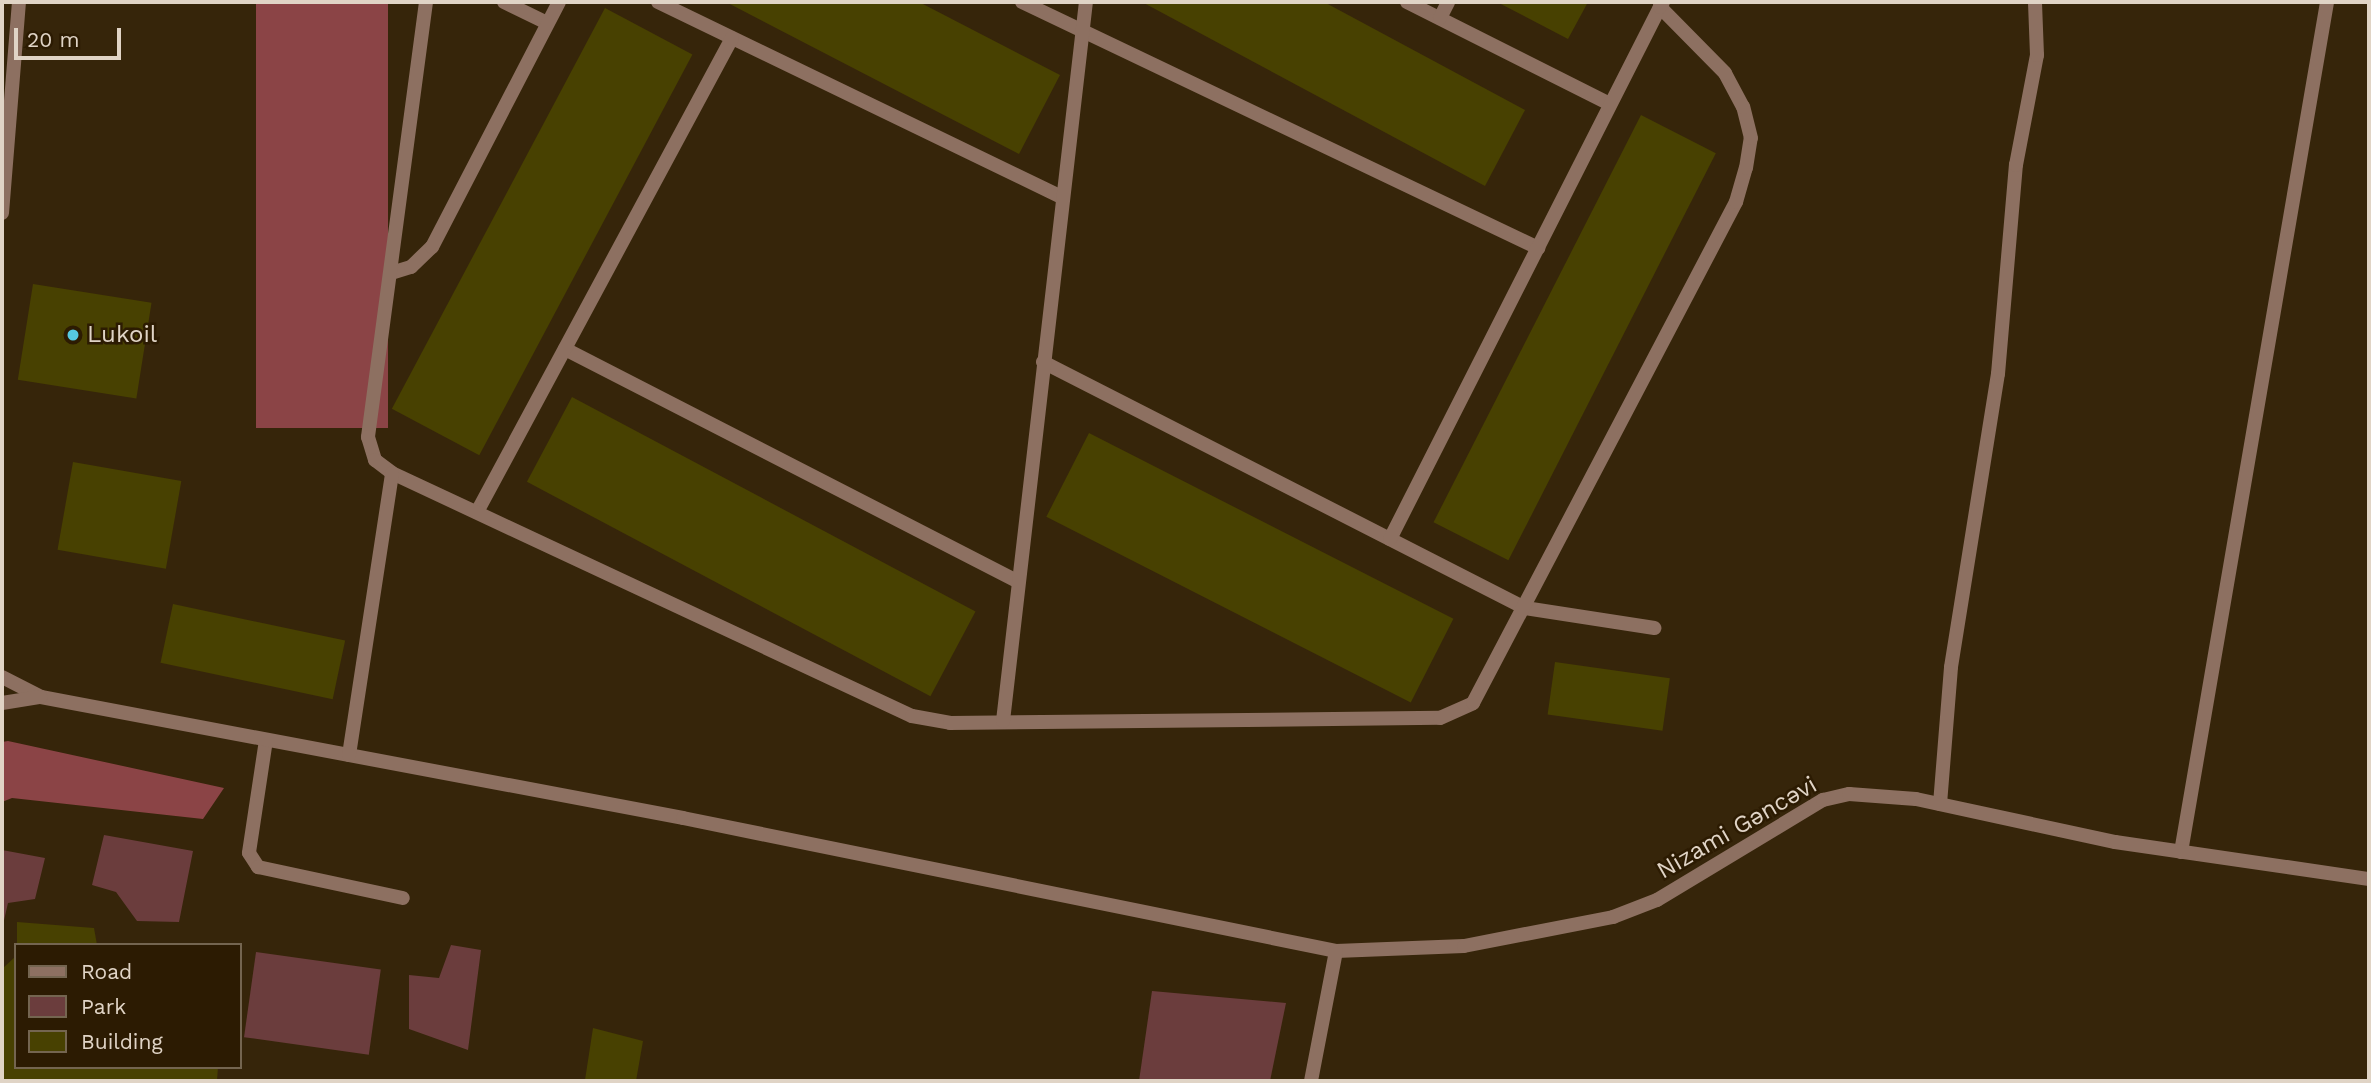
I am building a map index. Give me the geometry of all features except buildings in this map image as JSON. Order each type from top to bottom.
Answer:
[{"type":"street","points":[[2,213],[19,2]]},
{"type":"street","points":[[426,2],[368,437],[375,460],[392,472],[912,716],[950,723],[1440,718],[1473,703],[1736,202],[1746,168],[1751,138],[1743,107],[1726,73],[1661,4],[1390,539]]},
{"type":"street","points":[[505,2],[547,23]]},
{"type":"street","points":[[391,273],[411,267],[432,247],[559,2]]},
{"type":"street","points":[[658,2],[1062,197]]},
{"type":"street","points":[[1022,2],[1538,248]]},
{"type":"street","points":[[1003,721],[1017,581],[1086,2]]},
{"type":"street","points":[[1408,2],[1610,104]]},
{"type":"street","points":[[1440,18],[1448,2]]},
{"type":"street","points":[[1940,804],[1951,667],[1998,374],[2016,165],[2037,55],[2035,2]]},
{"type":"street","points":[[2181,852],[2328,2]]},
{"type":"street","points":[[477,512],[732,37]]},
{"type":"street","points":[[565,349],[1017,581]]},
{"type":"street","points":[[1043,362],[1525,608],[1654,628]]},
{"type":"street","points":[[349,755],[392,472]]},
{"type":"street","points":[[2,677],[41,697]]},
{"type":"street","points":[[2,703],[41,697]]},
{"type":"street","name":"Nizami Gəncəvi","points":[[41,697],[349,755],[1336,951],[1464,946],[1613,917],[1657,900],[1823,800],[1849,794],[1940,804],[2181,852],[2369,879]]},
{"type":"street","points":[[266,740],[249,853],[258,867],[403,898]]},
{"type":"street","points":[[1311,1081],[1336,951]]},
{"type":"green space","points":[[104,835],[193,851],[179,922],[137,921],[116,892],[92,885]]},
{"type":"green space","points":[[2,850],[45,858],[35,899],[8,903],[2,929]]},
{"type":"green space","points":[[451,945],[481,950],[468,1050],[409,1029],[409,975],[439,978]]},
{"type":"green space","points":[[256,952],[381,970],[369,1055],[244,1037]]},
{"type":"green space","points":[[1152,991],[1286,1003],[1270,1081],[1139,1081]]},
{"type":"shaded area","points":[[256,2],[388,2],[388,428],[256,428]]},
{"type":"shaded area","points":[[8,741],[224,788],[203,819],[12,798],[2,802],[2,742]]},
{"type":"place","name":"Lukoil","points":[[73,335]]}]
